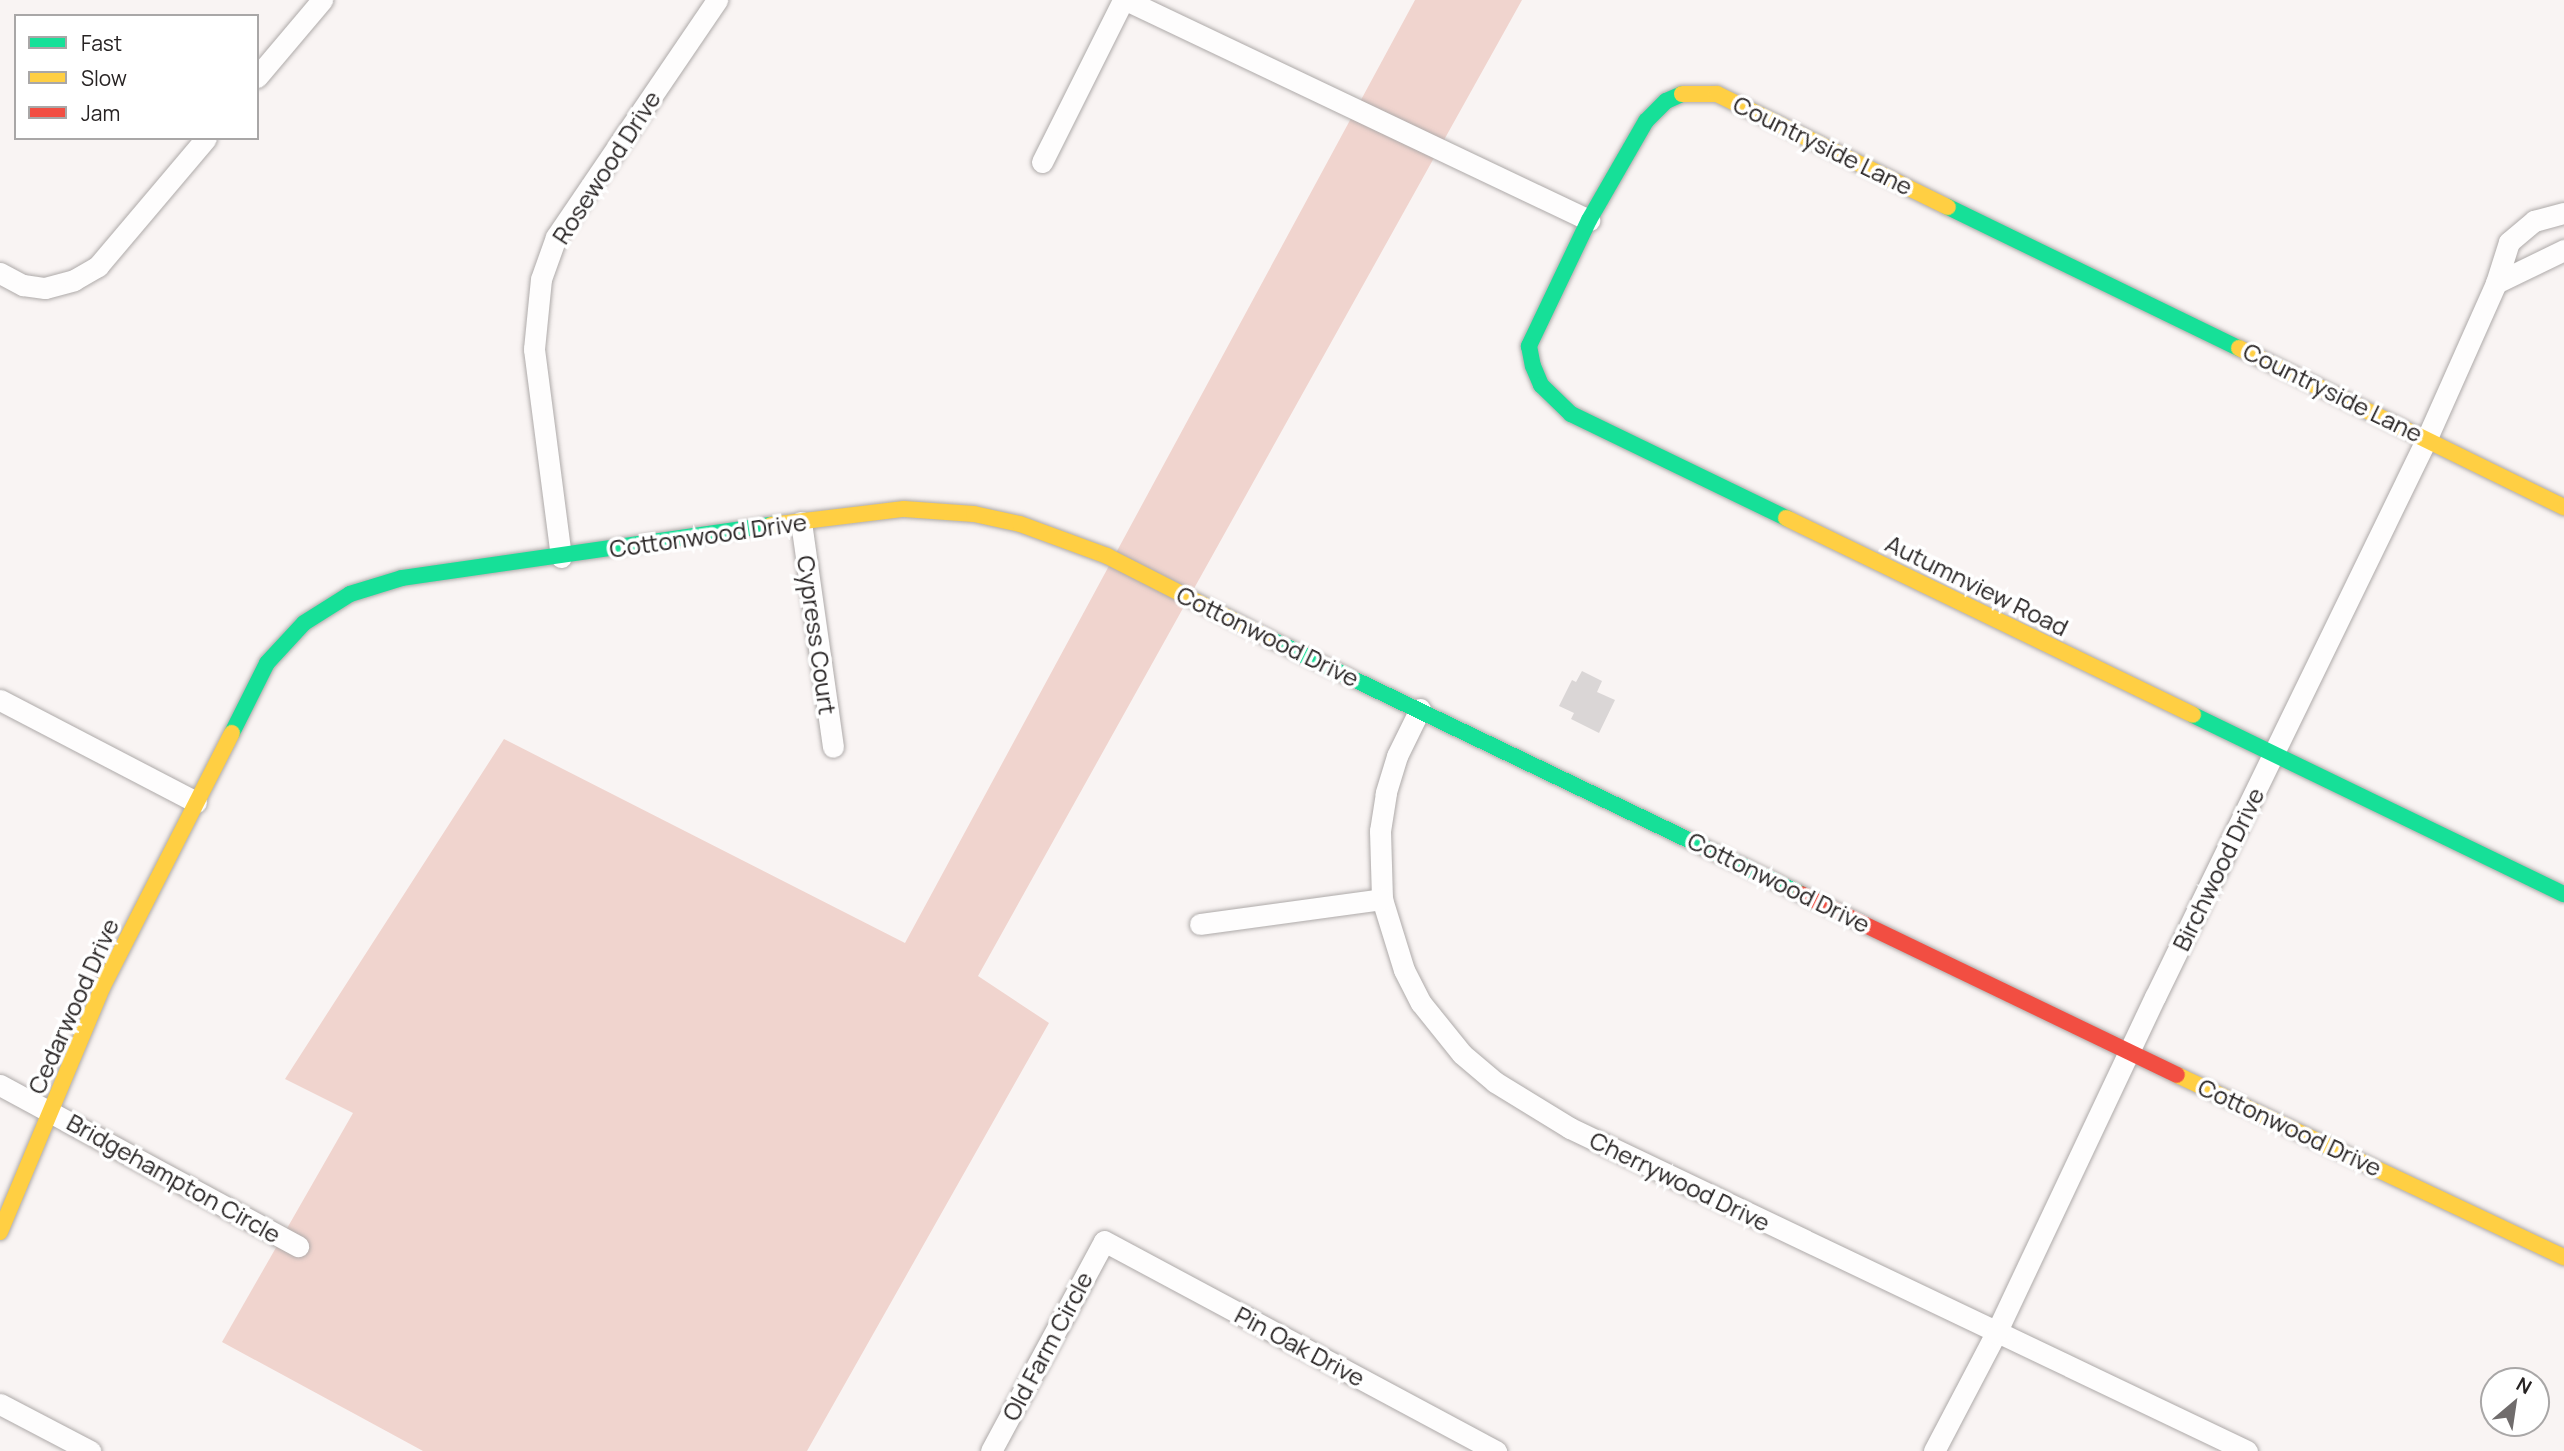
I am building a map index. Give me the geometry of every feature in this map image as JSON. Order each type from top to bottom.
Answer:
[{"type":"street","name":"Rosewood Drive","points":[[561,557],[534,349],[541,279],[556,237],[717,0]]},
{"type":"street","points":[[1042,162],[1124,0],[1589,220]]},
{"type":"street","points":[[259,74],[317,1]]},
{"type":"street","name":"Countryside Lane","points":[[1589,220],[1653,112],[1666,101],[1682,94],[1717,94],[2564,507]]},
{"type":"street","points":[[0,273],[23,285],[45,288],[74,280],[99,266],[204,140]]},
{"type":"street","name":"Birchwood Drive","points":[[1934,1451],[1996,1333],[2427,438],[2496,284],[2509,242],[2534,221],[2564,213]]},
{"type":"street","name":"Autumnview Road","points":[[1589,220],[1529,346],[1537,376],[1554,401],[1571,414],[2564,894]]},
{"type":"street","points":[[2496,284],[2564,250]]},
{"type":"street","name":"Cottonwood Drive","points":[[196,802],[267,663],[284,642],[326,607],[363,589],[402,578],[561,557],[688,535],[904,509],[974,514],[1020,524],[1107,556],[1194,602],[2129,1052],[2564,1257]]},
{"type":"street","name":"Cypress Court","points":[[801,522],[833,747]]},
{"type":"street","points":[[0,700],[196,802]]},
{"type":"street","name":"Cherrywood Drive","points":[[1420,709],[1397,755],[1386,793],[1380,831],[1382,899],[1395,947],[1421,1003],[1461,1054],[1495,1082],[1570,1128],[2247,1451]]},
{"type":"street","name":"Cedarwood Drive","points":[[0,1232],[103,986],[196,802]]},
{"type":"street","points":[[1200,924],[1382,899]]},
{"type":"street","name":"Bridgehampton Circle","points":[[0,1085],[298,1246]]},
{"type":"street","name":"Old Farm Circle","points":[[991,1451],[1104,1241]]},
{"type":"street","name":"Pin Oak Drive","points":[[1104,1241],[1496,1451]]},
{"type":"street","points":[[0,1404],[90,1451]]},
{"type":"shaded area","points":[[1415,0],[1522,0],[978,976],[1049,1023],[807,1451],[423,1451],[222,1342],[353,1113],[285,1079],[504,739],[905,943]]},
{"type":"building","points":[[1582,671],[1602,681],[1597,692],[1615,700],[1599,733],[1571,719],[1574,713],[1559,706],[1572,680],[1576,682]]},
{"type":"traffic: fast","points":[[1682,94],[1666,101],[1646,121],[1589,220],[1529,346],[1533,366],[1541,385],[1571,414],[1786,518]]},
{"type":"traffic: fast","points":[[1948,207],[2239,348]]},
{"type":"traffic: fast","points":[[232,733],[267,663],[304,623],[350,594],[402,578],[771,525]]},
{"type":"traffic: fast","points":[[1270,639],[1801,894]]},
{"type":"traffic: fast","points":[[2193,715],[2564,894]]},
{"type":"traffic: slow","points":[[1682,94],[1717,94],[1948,207]]},
{"type":"traffic: slow","points":[[2239,348],[2564,507]]},
{"type":"traffic: slow","points":[[771,525],[904,509],[974,514],[1020,524],[1107,556],[1270,639]]},
{"type":"traffic: slow","points":[[1786,518],[2193,715]]},
{"type":"traffic: slow","points":[[0,1232],[103,986],[232,733]]},
{"type":"traffic: slow","points":[[2177,1075],[2564,1257]]},
{"type":"traffic: jam","points":[[1801,894],[2177,1075]]}]
